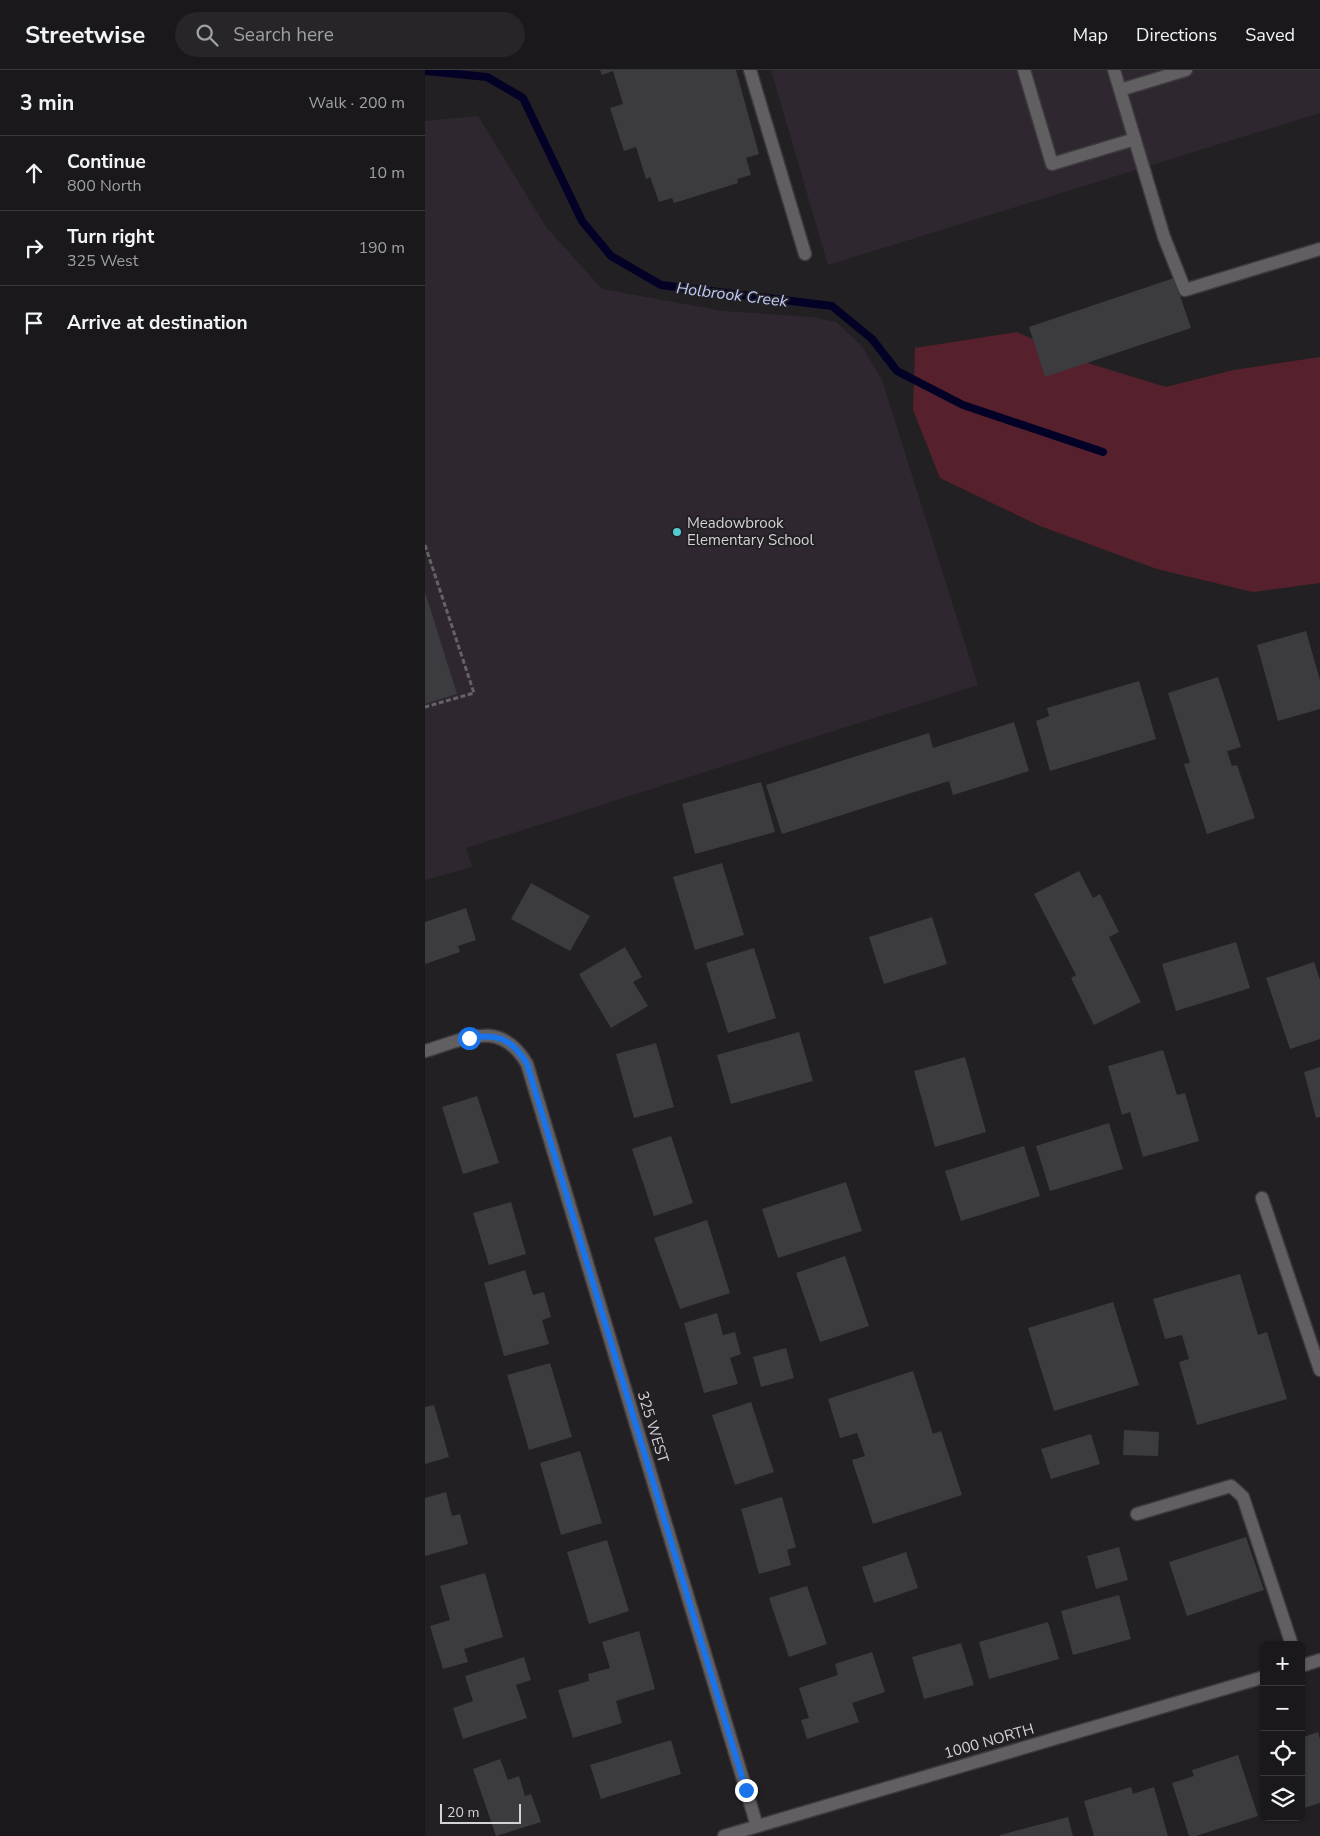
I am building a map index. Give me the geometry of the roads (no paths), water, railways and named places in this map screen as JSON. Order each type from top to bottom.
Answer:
[{"type":"street","points":[[750,70],[805,254]]},
{"type":"street","points":[[1024,70],[1052,164],[1135,139]]},
{"type":"street","points":[[1114,70],[1164,238],[1185,290],[1320,249]]},
{"type":"street","points":[[1120,90],[1186,70]]},
{"type":"street","name":"325 WEST","points":[[425,1051],[483,1035],[497,1037],[510,1042],[520,1052],[531,1077],[757,1826]]},
{"type":"street","points":[[1262,1198],[1320,1370]]},
{"type":"street","points":[[1137,1514],[1231,1486],[1243,1497],[1291,1641]]},
{"type":"street","points":[[1305,1665],[1320,1660]]},
{"type":"street","name":"1000 NORTH","points":[[724,1836],[1260,1678]]},
{"type":"waterway","name":"Holbrook Creek","points":[[425,71],[487,77],[523,98],[582,221],[611,256],[661,285],[832,306],[872,339],[897,371],[963,405],[1103,452]]},
{"type":"place","name":"Meadowbrook Elementary School","points":[[677,532]]}]
